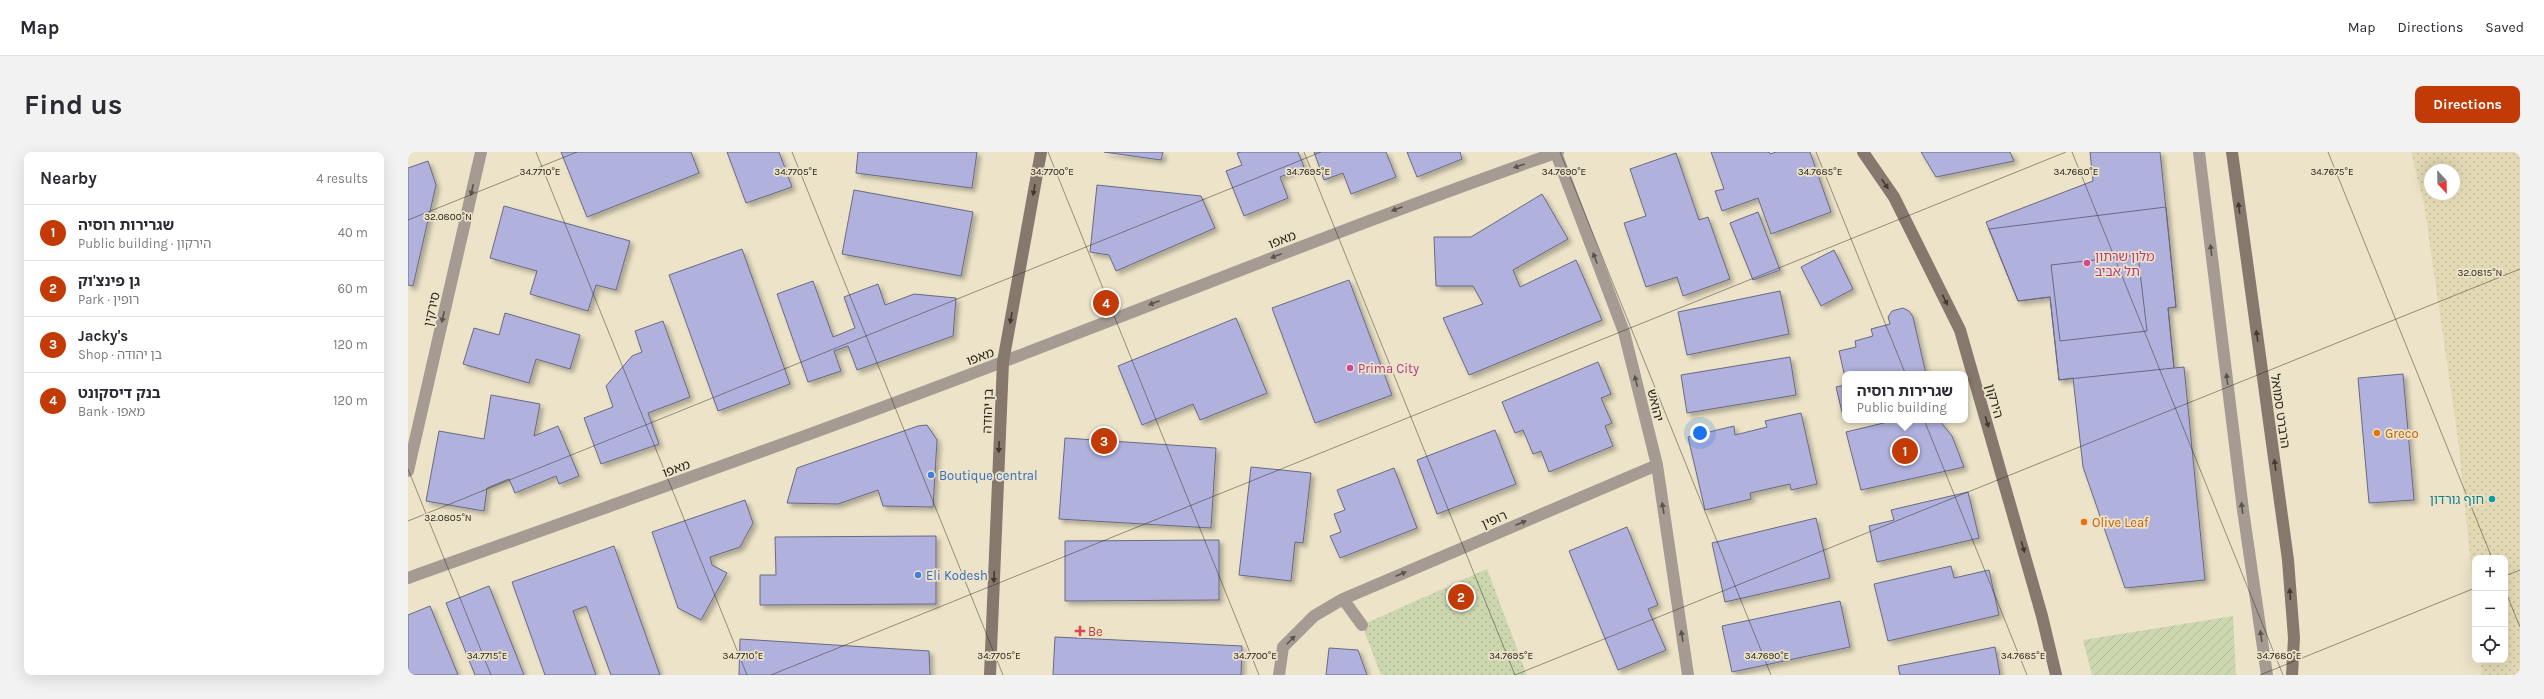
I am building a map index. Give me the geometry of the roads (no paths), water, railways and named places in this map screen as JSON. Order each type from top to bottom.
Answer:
[{"type":"main road","name":"בן יהודה","points":[[990,675],[1003,362],[1041,152]]},
{"type":"main road","name":"הירקון","points":[[1863,152],[1894,197],[1960,330],[2038,601],[2056,675]]},
{"type":"main road","name":"הרברט סמואל","points":[[2232,152],[2288,560],[2294,638],[2292,675]]},
{"type":"street","name":"סירקין","points":[[408,471],[481,152]]},
{"type":"street","name":"מאפו","points":[[408,578],[695,476],[1003,362],[1410,204],[1557,152]]},
{"type":"street","name":"יהואש","points":[[1557,152],[1624,332],[1657,465],[1688,675]]},
{"type":"street","points":[[2199,152],[2243,510],[2267,675]]},
{"type":"street","name":"רופין","points":[[1279,675],[1283,648],[1314,616],[1343,598],[1657,465]]},
{"type":"street","points":[[1343,598],[1362,625]]},
{"type":"place","name":"מלון שרתון תל אביב","points":[[2087,263]]},
{"type":"place","name":"בנק דיסקונט","points":[[1106,303]]},
{"type":"place","name":"Prima City","points":[[1350,368]]},
{"type":"place","name":"Greco","points":[[2377,433]]},
{"type":"place","name":"Jacky's","points":[[1104,441]]},
{"type":"place","name":"שגרירות רוסיה","points":[[1905,451]]},
{"type":"place","name":"Boutique central","points":[[931,475]]},
{"type":"place","name":"חוף גורדון","points":[[2492,499]]},
{"type":"place","name":"Olive Leaf","points":[[2084,522]]},
{"type":"place","name":"Eli Kodesh","points":[[918,575]]},
{"type":"place","name":"גן פינצ'וק","points":[[1461,597]]},
{"type":"place","name":"Be","points":[[1080,631]]}]
